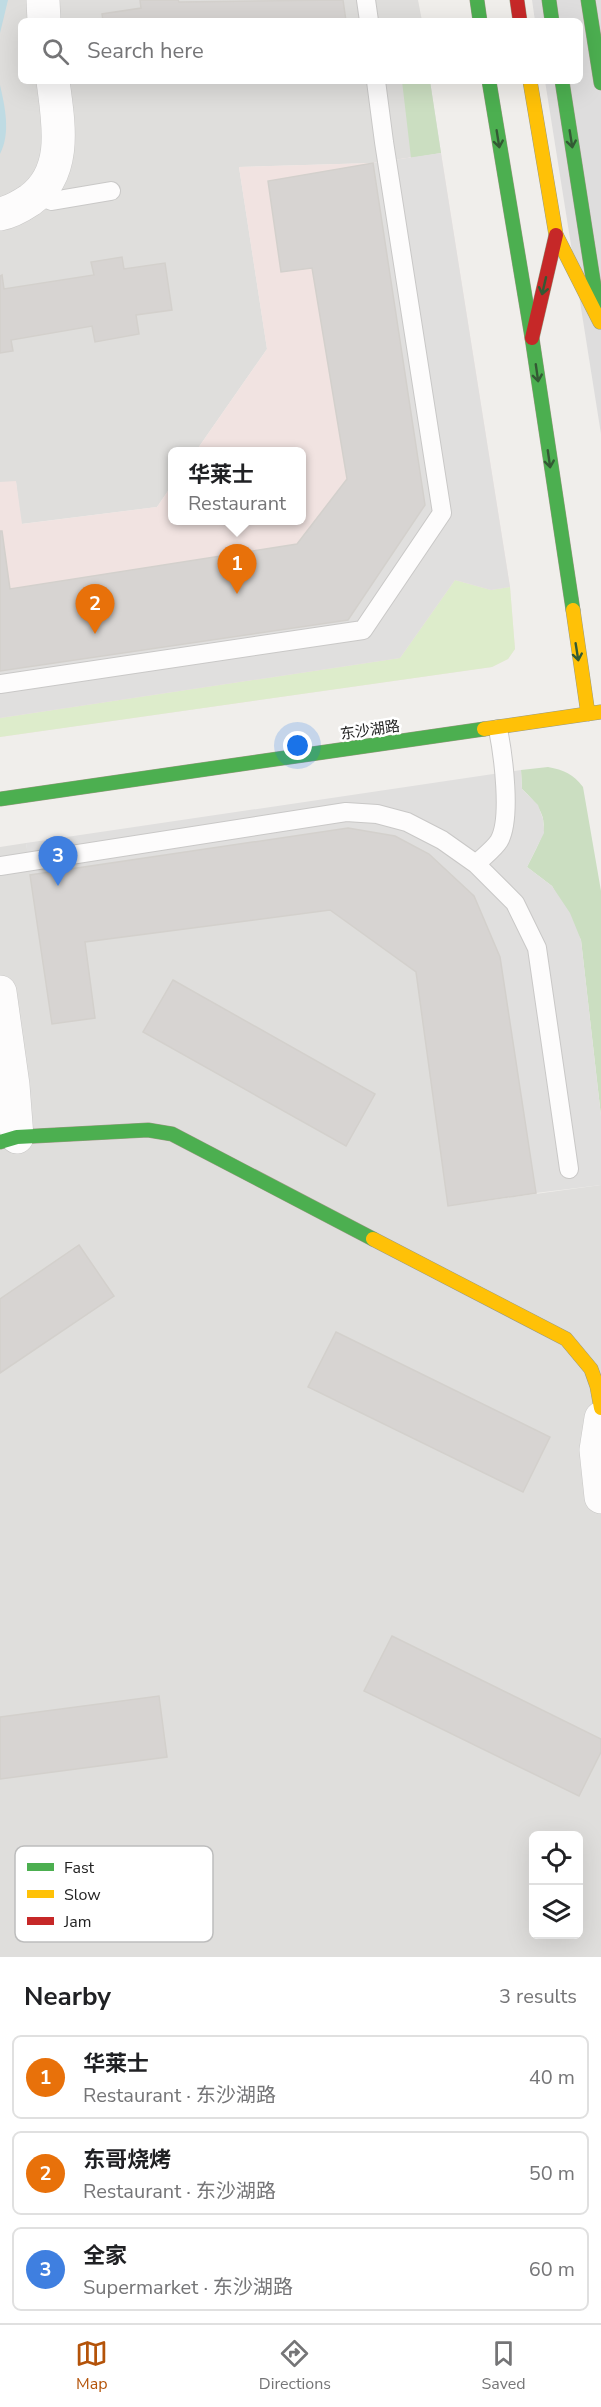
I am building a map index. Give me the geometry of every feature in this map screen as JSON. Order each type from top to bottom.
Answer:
[{"type":"main road","points":[[477,0],[480,18]]},
{"type":"main road","points":[[517,0],[520,18]]},
{"type":"main road","points":[[549,0],[552,18]]},
{"type":"main road","points":[[588,0],[601,83]]},
{"type":"main road","points":[[490,84],[595,713]]},
{"type":"main road","points":[[531,84],[556,235],[600,326]]},
{"type":"main road","points":[[562,84],[600,326]]},
{"type":"main road","points":[[532,338],[556,235]]},
{"type":"main road","name":"东沙湖路","points":[[0,799],[498,729],[595,713]]},
{"type":"main road","points":[[8,1140],[148,1130],[172,1134],[566,1339],[585,1358],[598,1383],[601,1407]]},
{"type":"street","points":[[43,0],[44,18]]},
{"type":"street","points":[[0,214],[22,205],[36,195],[48,178],[58,152],[59,127],[52,84]]},
{"type":"street","points":[[0,992],[13,1084],[8,1140]]},
{"type":"street","points":[[601,1418],[596,1450],[601,1497]]},
{"type":"lane","points":[[366,0],[369,18]]},
{"type":"lane","points":[[0,684],[363,630],[442,513],[376,84]]},
{"type":"lane","points":[[36,195],[52,201],[111,191]]},
{"type":"lane","points":[[476,864],[500,840],[505,816],[504,766],[498,729]]},
{"type":"lane","points":[[0,866],[346,812],[378,814],[407,822],[442,840],[476,864],[514,903],[537,948],[569,1169]]},
{"type":"shaded area","points":[[0,0],[418,0],[421,18],[18,18],[18,84],[430,84],[441,153],[373,163],[239,167],[267,349],[199,447],[168,447],[168,491],[157,507],[21,524],[16,482],[0,482]]},
{"type":"shaded area","points":[[441,153],[510,587],[515,649],[508,659],[492,667],[0,737],[0,482],[16,481],[22,524],[157,507],[168,491],[168,525],[306,525],[306,447],[199,447],[267,349],[239,167],[373,163]]},
{"type":"shaded area","points":[[441,153],[510,587],[491,590],[455,580],[400,658],[0,718],[0,671],[348,620],[425,505],[373,163]]},
{"type":"shaded area","points":[[521,770],[522,789],[538,805],[543,819],[544,833],[527,867],[552,886],[570,913],[581,940],[601,1116],[601,1185],[536,1193],[500,957],[474,896],[429,854],[395,836],[348,828],[30,875],[26,843]]},
{"type":"shaded area","points":[[26,843],[29,861],[94,1018],[85,942],[330,910],[416,972],[448,1206],[601,1185],[601,1957],[0,1957],[0,847]]},
{"type":"green space","points":[[402,84],[430,84],[441,153],[411,158]]},
{"type":"green space","points":[[455,580],[491,590],[510,587],[515,649],[508,659],[492,667],[0,737],[0,718],[400,658]]},
{"type":"green space","points":[[548,767],[568,773],[583,787],[601,891],[601,1116],[581,940],[552,886],[527,867],[544,826],[539,809],[522,789],[521,770]]},
{"type":"water","points":[[0,0],[8,0],[0,33]]},
{"type":"water","points":[[0,85],[6,129],[0,154]]},
{"type":"pier","points":[[532,0],[601,0],[601,434],[545,84],[583,84],[583,18],[535,18]]},
{"type":"building","points":[[140,0],[178,0],[179,2],[343,0],[346,18],[103,18],[102,14],[141,8]]},
{"type":"building","points":[[373,163],[425,505],[348,620],[0,671],[0,531],[2,531],[10,589],[297,544],[347,479],[312,268],[281,272],[268,181]]},
{"type":"building","points":[[122,257],[124,269],[165,263],[172,310],[136,315],[139,334],[95,342],[92,326],[11,340],[13,351],[0,353],[0,276],[2,275],[4,289],[94,275],[91,262]]},
{"type":"building","points":[[348,828],[395,836],[429,854],[474,896],[500,957],[536,1193],[448,1206],[416,972],[330,910],[85,942],[95,1018],[52,1024],[30,875]]},
{"type":"building","points":[[173,980],[375,1094],[346,1146],[143,1032]]},
{"type":"building","points":[[79,1245],[114,1296],[0,1373],[0,1299]]},
{"type":"building","points":[[336,1332],[550,1437],[523,1492],[308,1387]]},
{"type":"building","points":[[392,1636],[601,1739],[601,1752],[579,1796],[364,1691]]},
{"type":"building","points":[[159,1696],[167,1757],[0,1779],[0,1717]]},
{"type":"traffic: fast","points":[[477,0],[480,18]]},
{"type":"traffic: fast","points":[[549,0],[552,18]]},
{"type":"traffic: fast","points":[[588,0],[601,83]]},
{"type":"traffic: fast","points":[[490,84],[532,338],[573,610]]},
{"type":"traffic: fast","points":[[562,84],[598,311]]},
{"type":"traffic: fast","points":[[0,799],[484,729]]},
{"type":"traffic: fast","points":[[0,1142],[17,1137],[148,1130],[172,1134],[373,1239]]},
{"type":"traffic: slow","points":[[531,84],[556,235],[600,322]]},
{"type":"traffic: slow","points":[[573,610],[588,714]]},
{"type":"traffic: slow","points":[[484,729],[601,712]]},
{"type":"traffic: slow","points":[[373,1239],[566,1339],[591,1369],[601,1408]]},
{"type":"traffic: jam","points":[[517,0],[520,18]]},
{"type":"traffic: jam","points":[[532,338],[556,235]]},
{"type":"place","name":"华莱士","points":[[237,594]]},
{"type":"place","name":"东哥烧烤","points":[[95,634]]},
{"type":"place","name":"全家","points":[[58,886]]}]
